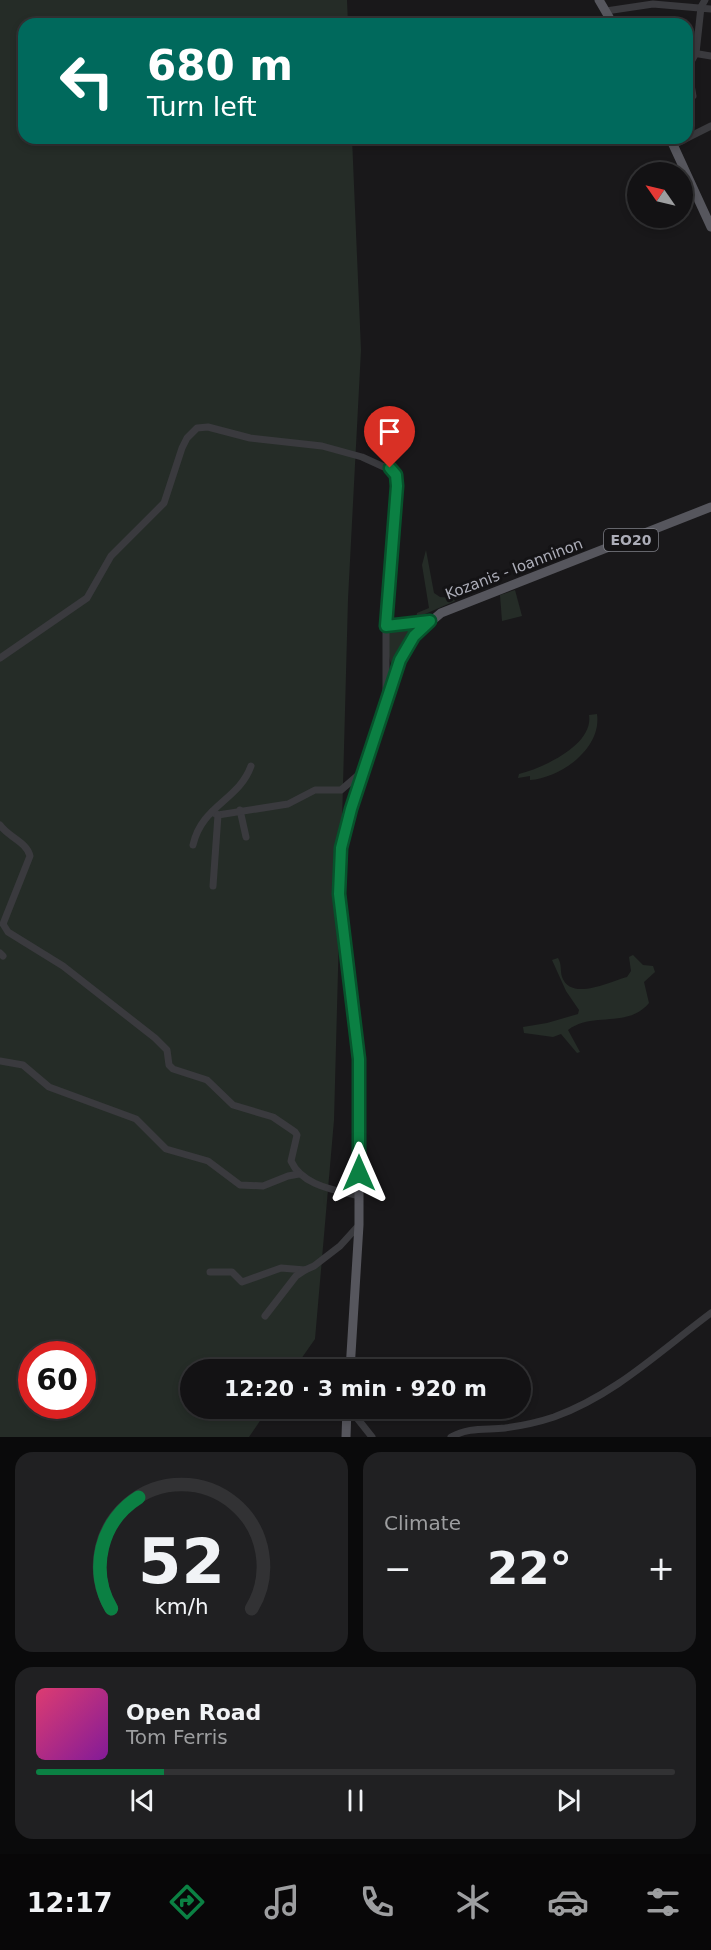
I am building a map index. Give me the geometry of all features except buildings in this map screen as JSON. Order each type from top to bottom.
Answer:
[{"type":"main road","points":[[599,0],[610,18]]},
{"type":"main road","points":[[673,144],[711,227]]},
{"type":"main road","name":"Kozanis - Ioanninon","points":[[351,1359],[359,1225],[359,1059],[338,882],[344,834],[405,649],[419,630],[430,621],[466,603],[711,507]]},
{"type":"main road","name":"Kozanis - Ioanninon","points":[[690,516],[711,512]]},
{"type":"main road","points":[[346,1437],[347,1419]]},
{"type":"street","points":[[606,11],[626,3],[681,2],[703,4],[711,9]]},
{"type":"street","points":[[693,58],[696,53],[703,4]]},
{"type":"street","points":[[693,53],[711,56]]},
{"type":"street","points":[[693,132],[711,126]]},
{"type":"street","points":[[0,658],[87,598],[111,556],[164,503],[182,448],[192,432],[202,427],[257,439],[322,446],[394,470],[397,486],[386,626],[386,702]]},
{"type":"street","points":[[386,626],[430,621]]},
{"type":"street","points":[[213,886],[215,813],[241,783],[250,766]]},
{"type":"street","points":[[193,845],[198,828],[205,817],[215,813],[288,804],[315,790],[341,790],[364,769]]},
{"type":"street","points":[[240,810],[246,837]]},
{"type":"street","points":[[0,825],[6,834],[23,844],[30,856],[1,926],[63,966],[155,1038],[167,1050],[169,1065],[173,1069],[207,1080],[232,1105],[273,1117],[295,1132],[297,1135],[291,1161],[298,1174],[318,1184],[359,1196]]},
{"type":"street","points":[[0,1061],[23,1065],[49,1087],[135,1119],[166,1149],[208,1161],[240,1185],[263,1186],[298,1174]]},
{"type":"street","points":[[266,1316],[296,1276],[331,1253],[359,1225]]},
{"type":"street","points":[[210,1272],[232,1272],[243,1282],[286,1267],[305,1270]]},
{"type":"street","points":[[451,1437],[475,1428],[504,1428],[551,1418],[583,1405],[620,1384],[711,1313]]},
{"type":"street","points":[[357,1419],[372,1437]]},
{"type":"shaded area","points":[[0,0],[347,0],[348,18],[18,18],[18,144],[352,144],[361,350],[348,599],[334,1120],[315,1339],[301,1359],[180,1359],[180,1419],[261,1419],[249,1437],[0,1437]]},
{"type":"shaded area","points":[[426,550],[434,593],[440,597],[453,598],[455,601],[416,618],[417,613],[429,608],[422,565]]},
{"type":"shaded area","points":[[515,590],[522,616],[502,621],[500,595]]},
{"type":"shaded area","points":[[417,625],[401,647],[392,668],[387,649],[388,628]]},
{"type":"shaded area","points":[[597,714],[597,727],[593,738],[577,759],[554,774],[542,778],[530,780],[530,776],[518,778],[519,774],[565,754],[584,736],[589,715]]},
{"type":"shaded area","points":[[633,955],[643,965],[653,966],[655,972],[644,982],[649,1003],[640,1011],[631,1016],[588,1021],[568,1030],[580,1052],[577,1053],[561,1034],[553,1037],[524,1033],[523,1027],[578,1014],[579,1010],[566,991],[552,960],[558,958],[562,977],[567,984],[582,989],[627,977],[631,971],[629,957]]},
{"type":"route","points":[[359,1173],[359,1059],[339,894],[339,863],[351,809],[400,660],[407,645],[430,621],[386,626],[397,486],[396,475],[390,468]]}]
